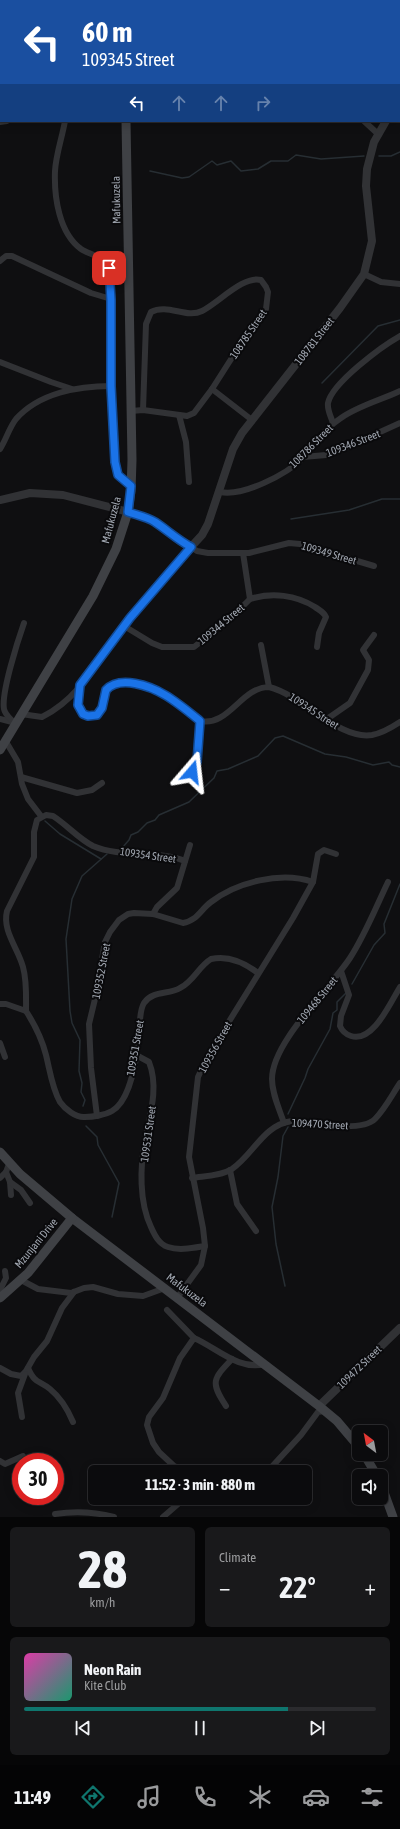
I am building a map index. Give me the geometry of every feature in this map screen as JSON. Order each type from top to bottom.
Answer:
[{"type":"main road","name":"Mafukuzela","points":[[0,750],[102,579],[118,544],[128,512],[131,486],[132,411],[126,122]]},
{"type":"main road","name":"Mafukuzela","points":[[0,1152],[7,1168],[322,1408],[352,1438]]},
{"type":"main road","name":"Mzunjani Drive","points":[[1,1294],[21,1280],[72,1218]]},
{"type":"main road","points":[[388,1502],[394,1517]]},
{"type":"street","points":[[65,122],[55,171],[60,217],[67,235],[77,246],[104,261],[108,265],[111,300],[111,386],[116,470],[120,478],[131,486]]},
{"type":"street","points":[[365,122],[378,134]]},
{"type":"street","name":"108781 Street","points":[[191,547],[202,535],[208,524],[220,492],[233,449],[252,420],[340,308],[364,274],[370,255],[372,241],[366,186],[367,169],[370,151],[385,122]]},
{"type":"street","points":[[0,261],[6,256],[12,256],[90,293],[111,300]]},
{"type":"street","points":[[364,274],[381,282],[400,284]]},
{"type":"street","name":"108785 Street","points":[[132,411],[143,410],[187,416],[194,413],[212,389],[249,331],[266,309],[268,292],[261,280],[249,280],[198,313],[162,308],[152,312],[146,324],[143,410]]},
{"type":"street","points":[[333,423],[328,407],[334,390],[361,365],[400,336]]},
{"type":"street","points":[[0,362],[50,382],[74,389]]},
{"type":"street","points":[[0,450],[14,422],[20,415],[47,398],[74,389],[111,386]]},
{"type":"street","points":[[212,389],[252,420]]},
{"type":"street","name":"108786 Street","points":[[220,492],[227,494],[239,492],[289,469],[303,457],[333,423],[347,414],[400,392]]},
{"type":"street","points":[[179,415],[186,442],[189,482]]},
{"type":"street","name":"109346 Street","points":[[303,457],[326,455],[336,452],[400,422]]},
{"type":"street","name":"109349 Street","points":[[0,500],[30,492],[50,493],[140,515],[155,522],[180,541],[197,551],[208,553],[255,552],[288,543],[300,544],[374,566]]},
{"type":"street","points":[[21,714],[37,717],[50,713],[60,707],[80,685],[124,626],[191,547]]},
{"type":"street","points":[[243,553],[250,599],[266,596],[291,596],[299,598],[321,610],[326,617],[319,633],[317,647]]},
{"type":"street","name":"109344 Street","points":[[124,626],[152,643],[162,647],[194,647],[230,618],[250,599]]},
{"type":"street","points":[[15,724],[5,713],[4,705],[10,670],[24,623]]},
{"type":"street","points":[[327,718],[350,703],[353,698],[368,670],[369,660],[363,650],[374,635]]},
{"type":"street","points":[[80,685],[78,705],[83,714],[88,716],[92,717],[100,712],[105,693],[109,687],[117,682],[124,681],[164,694],[200,721],[210,722],[216,720],[254,692],[269,687],[261,646]]},
{"type":"street","name":"109345 Street","points":[[269,687],[283,691],[297,699],[344,730],[367,735],[388,730],[400,722]]},
{"type":"street","points":[[0,720],[15,724]]},
{"type":"street","points":[[192,772],[197,762],[200,721]]},
{"type":"street","points":[[0,1004],[11,1005],[26,1011],[25,976],[23,966],[6,927],[5,918],[34,857],[35,824],[41,816],[28,799],[18,762],[5,740]]},
{"type":"street","points":[[21,777],[77,793],[92,790],[102,783]]},
{"type":"street","name":"109354 Street","points":[[41,816],[53,816],[94,846],[140,856],[168,856],[185,861]]},
{"type":"street","points":[[153,914],[157,907],[177,888],[190,845]]},
{"type":"street","name":"109356 Street","points":[[177,1298],[201,1265],[205,1246],[203,1228],[189,1157],[198,1077],[206,1060],[258,973],[294,918],[313,882],[319,852],[324,850],[336,854]]},
{"type":"street","name":"109352 Street","points":[[97,1116],[91,1068],[89,1024],[96,998],[105,942],[112,927],[128,914],[134,913],[153,914],[183,923],[188,923],[197,917],[213,900],[245,883],[292,878],[313,882]]},
{"type":"street","name":"109468 Street","points":[[284,1122],[273,1088],[272,1078],[276,1060],[288,1037],[341,971],[358,944],[388,882]]},
{"type":"street","name":"109351 Street","points":[[26,1011],[42,1042],[50,1073],[61,1103],[72,1113],[83,1118],[97,1116],[112,1111],[117,1107],[124,1096],[132,1074],[136,1055],[142,1008],[149,998],[155,994],[181,988],[211,959],[222,958],[239,962],[247,965],[258,973]]},
{"type":"street","points":[[341,971],[349,995],[341,1016],[340,1026],[344,1033],[351,1036],[364,1036],[373,1030],[400,987]]},
{"type":"street","points":[[0,1042],[5,1057]]},
{"type":"street","name":"109531 Street","points":[[136,1055],[149,1062],[153,1075],[152,1107],[143,1157],[142,1177],[146,1216],[156,1237],[162,1244],[169,1248],[182,1249],[205,1246]]},
{"type":"street","name":"109470 Street","points":[[230,1170],[268,1132],[275,1126],[284,1122],[362,1126],[375,1119],[400,1083]]},
{"type":"street","points":[[0,1178],[7,1168]]},
{"type":"street","points":[[7,1168],[11,1195]]},
{"type":"street","points":[[192,1178],[230,1170],[237,1204],[256,1231]]},
{"type":"street","points":[[10,1182],[21,1190],[30,1203]]},
{"type":"street","points":[[1,1294],[6,1278],[5,1271]]},
{"type":"street","points":[[21,1280],[38,1289],[71,1293],[84,1288],[93,1287],[118,1294],[143,1296],[165,1288]]},
{"type":"street","points":[[22,1417],[18,1393],[28,1368],[34,1357],[47,1341],[68,1297],[75,1291]]},
{"type":"street","points":[[167,1310],[194,1338],[232,1359],[250,1366],[265,1364]]},
{"type":"street","name":"109472 Street","points":[[322,1408],[400,1328]]},
{"type":"street","points":[[173,1465],[159,1452],[153,1443],[147,1425],[149,1417],[163,1398],[180,1358],[194,1338]]},
{"type":"street","points":[[226,1406],[217,1392],[215,1383],[220,1371],[232,1359]]},
{"type":"street","points":[[0,1368],[11,1374],[20,1376],[28,1368]]},
{"type":"street","points":[[28,1368],[35,1381],[50,1390],[68,1409],[73,1422]]},
{"type":"street","points":[[273,1465],[301,1435],[322,1408]]},
{"type":"street","points":[[0,1462],[5,1464],[12,1461]]},
{"type":"street","points":[[163,1517],[177,1505]]},
{"type":"street","points":[[55,1514],[71,1512],[90,1513],[114,1517]]},
{"type":"waterway","points":[[379,156],[391,156],[400,152]]},
{"type":"waterway","points":[[150,171],[182,178],[189,177],[212,161],[217,165],[231,161],[241,171],[258,169],[271,161],[288,161],[296,155],[321,159],[364,156]]},
{"type":"waterway","points":[[322,383],[378,326],[400,320]]},
{"type":"waterway","points":[[291,519],[349,510],[382,499],[400,499]]},
{"type":"waterway","points":[[122,848],[129,840],[131,835],[138,832],[147,823],[155,820],[159,815],[189,802],[214,778],[217,771],[228,769],[258,756],[275,738],[283,736],[325,754],[346,757],[373,765],[389,762],[392,765],[400,767]]},
{"type":"waterway","points":[[45,821],[60,834],[101,859]]},
{"type":"waterway","points":[[83,1106],[85,1100],[81,1092],[82,1083],[79,1071],[80,1040],[72,1023],[70,1011],[66,939],[72,899],[82,876],[107,854]]},
{"type":"waterway","points":[[352,984],[374,945],[385,933],[384,924],[400,884]]},
{"type":"waterway","points":[[288,1114],[308,1069],[330,1029],[333,1013],[337,1010],[337,1002],[346,993]]},
{"type":"waterway","points":[[86,1126],[97,1137],[98,1145],[119,1183],[112,1217]]},
{"type":"waterway","points":[[285,1286],[276,1244],[272,1207],[278,1177],[283,1136],[288,1127]]},
{"type":"route","points":[[109,268],[111,300],[111,386],[115,462],[116,470],[120,478],[131,486],[128,512],[140,515],[155,522],[180,541],[191,547],[176,567],[130,618],[80,685],[78,705],[83,714],[92,717],[97,715],[102,708],[106,690],[117,682],[124,681],[131,682],[164,694],[200,721],[197,762],[192,772]]}]
